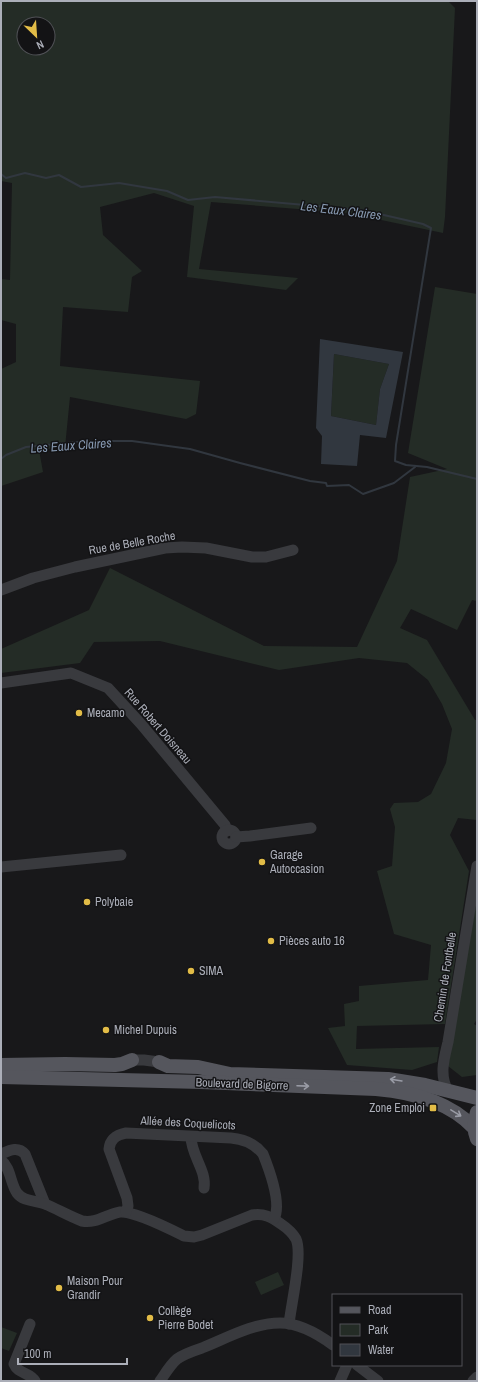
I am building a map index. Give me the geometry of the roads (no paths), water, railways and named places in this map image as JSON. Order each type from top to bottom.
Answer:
[{"type":"main road","points":[[1,1066],[65,1064],[115,1065],[132,1060]]},
{"type":"main road","points":[[159,1062],[168,1066],[198,1067],[230,1074],[367,1077],[388,1079],[425,1085],[477,1098]]},
{"type":"main road","name":"Boulevard de Bigorre","points":[[1,1066],[230,1074]]},
{"type":"main road","name":"Boulevard de Bigorre","points":[[1,1077],[201,1082],[402,1091],[434,1101],[452,1110],[465,1118],[475,1133]]},
{"type":"main road","points":[[475,1133],[474,1120],[477,1112]]},
{"type":"street","name":"Rue de Belle Roche","points":[[1,590],[33,578],[75,567],[165,548],[206,548],[252,557],[266,557],[293,550]]},
{"type":"street","name":"Rue Robert Doisneau","points":[[1,683],[72,673],[108,688],[141,724],[232,834],[250,836],[311,828]]},
{"type":"street","points":[[1,867],[120,855]]},
{"type":"street","name":"Chemin de Fontbelle","points":[[448,1091],[443,1081],[442,1066],[448,1042],[477,866]]},
{"type":"street","points":[[132,1060],[159,1062]]},
{"type":"street","points":[[425,1085],[430,1082],[442,1066]]},
{"type":"street","name":"Allée des Coquelicots","points":[[126,1212],[128,1206],[127,1198],[109,1149],[109,1144],[120,1134],[239,1138],[259,1149],[265,1160],[275,1195],[277,1208],[274,1219]]},
{"type":"street","points":[[191,1137],[192,1146],[205,1181],[204,1188]]},
{"type":"street","points":[[1,1154],[9,1150],[18,1149],[25,1154],[45,1204]]},
{"type":"street","points":[[1,1160],[6,1166],[16,1191],[20,1196],[30,1201],[45,1204],[82,1221],[88,1222],[116,1213],[126,1212],[189,1237],[202,1235],[252,1215],[267,1215],[274,1219],[288,1229],[296,1239],[298,1252],[296,1277],[288,1324]]},
{"type":"street","points":[[30,1324],[14,1364],[17,1370],[32,1376],[35,1381]]},
{"type":"street","points":[[160,1381],[176,1360],[187,1354],[247,1330],[272,1324],[288,1324],[314,1332],[332,1344]]},
{"type":"street","points":[[340,1381],[347,1366]]},
{"type":"street","points":[[358,1366],[378,1381]]},
{"type":"street","points":[[473,1381],[477,1377]]},
{"type":"water","points":[[320,339],[403,352],[386,438],[360,435],[357,466],[321,464],[322,436],[316,428]],"holes":[[[334,354],[389,364],[380,389],[376,425],[331,416]]]},
{"type":"waterway","name":"Les Eaux Claires","points":[[1,174],[6,178],[25,173],[46,178],[59,175],[81,187],[119,183],[167,191],[188,200],[215,197],[362,210],[423,224],[431,228],[396,445],[395,461],[406,465],[427,467],[477,479]]},
{"type":"waterway","name":"Les Eaux Claires","points":[[1,459],[6,455],[26,447],[87,441],[132,441],[190,449],[310,481],[326,483],[327,486],[349,485],[363,494],[394,483],[415,467]]},
{"type":"place","name":"Mecamo","points":[[79,713]]},
{"type":"place","name":"Garage Autoccasion","points":[[262,862]]},
{"type":"place","name":"Polybaie","points":[[87,902]]},
{"type":"place","name":"Pièces auto 16","points":[[271,941]]},
{"type":"place","name":"SIMA","points":[[191,971]]},
{"type":"place","name":"Michel Dupuis","points":[[106,1030]]},
{"type":"place","name":"Zone Emploi","points":[[433,1108]]},
{"type":"place","name":"Maison Pour Grandir","points":[[59,1288]]},
{"type":"place","name":"Collège Pierre Bodet","points":[[150,1318]]}]
